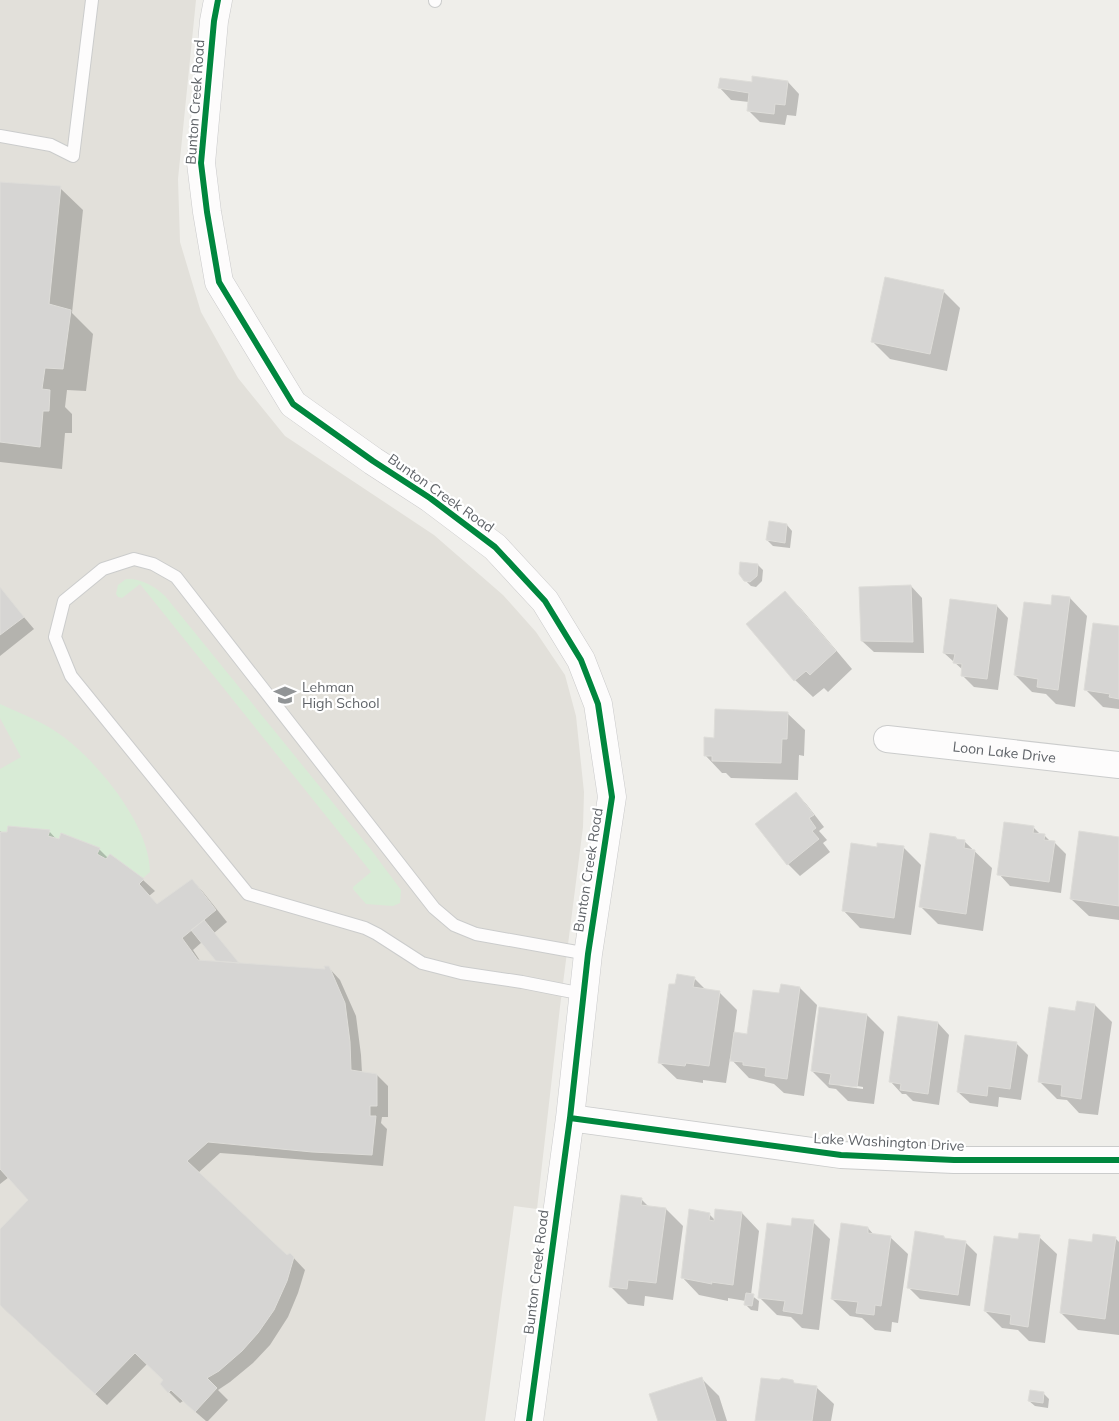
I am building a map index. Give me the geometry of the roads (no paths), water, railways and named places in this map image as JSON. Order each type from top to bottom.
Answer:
[{"type":"street","name":"Bunton Creek Road","points":[[218,0],[214,21],[201,163],[219,282],[293,404],[430,498],[495,547],[545,601],[581,660],[598,704],[612,797],[588,954],[570,1118],[530,1421]]},
{"type":"street","name":"Loon Lake Drive","points":[[887,739],[1119,765]]},
{"type":"street","name":"Lake Washington Drive","points":[[570,1118],[842,1155],[954,1160],[1119,1160]]},
{"type":"lane","points":[[0,136],[51,145],[73,156],[92,0]]},
{"type":"lane","points":[[583,994],[461,973],[422,963],[365,928],[248,894],[71,676],[55,636],[64,601],[103,569],[134,559],[153,564],[176,577],[434,908],[454,925],[476,934],[588,954]]},
{"type":"place","name":"Lehman High School","points":[[285,695]]}]
